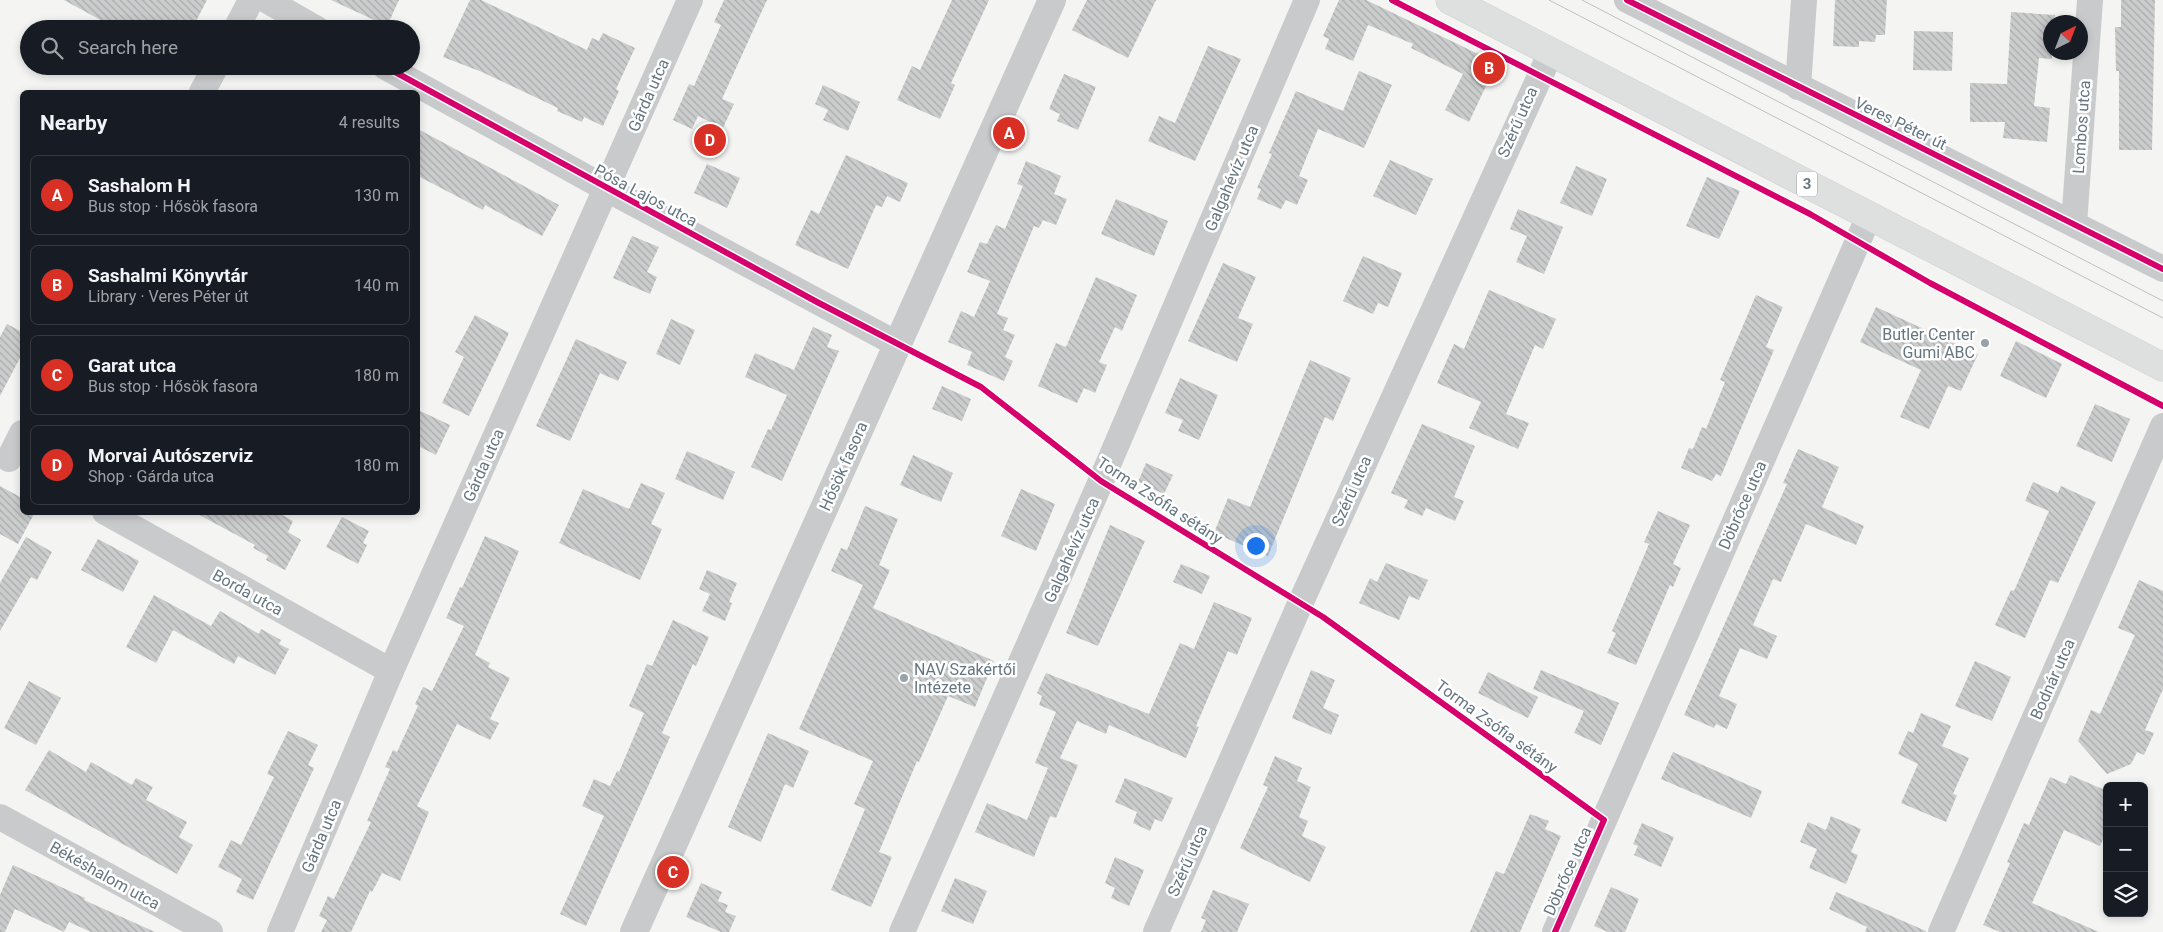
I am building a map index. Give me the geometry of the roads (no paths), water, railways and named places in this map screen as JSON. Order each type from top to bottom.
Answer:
[{"type":"main road","name":"3","points":[[1450,0],[2163,368]]},
{"type":"street","points":[[241,20],[251,0]]},
{"type":"street","points":[[266,0],[302,20]]},
{"type":"street","name":"Gárda utca","points":[[280,932],[392,671],[690,0]]},
{"type":"street","name":"Hősök fasora","points":[[641,930],[897,344],[1052,0]]},
{"type":"street","name":"Galgahévíz utca","points":[[902,932],[1101,481],[1307,0]]},
{"type":"street","name":"Veres Péter út","points":[[1627,0],[2163,269]]},
{"type":"street","points":[[1798,87],[1804,0]]},
{"type":"street","name":"Lombos utca","points":[[2074,224],[2090,0]]},
{"type":"street","name":"Szérű utca","points":[[1156,932],[1300,604],[1550,52]]},
{"type":"street","points":[[203,90],[211,75]]},
{"type":"street","name":"Pósa Lajos utca","points":[[400,75],[607,189],[897,344]]},
{"type":"street","name":"Döbrőce utca","points":[[1555,932],[1869,216]]},
{"type":"street","name":"Bodnár utca","points":[[1941,932],[2163,426]]},
{"type":"street","points":[[10,460],[20,438]]},
{"type":"street","name":"Borda utca","points":[[110,515],[392,671]]},
{"type":"street","name":"Békéshalom utca","points":[[0,817],[210,932]]},
{"type":"tram line","points":[[1549,0],[2163,318]]},
{"type":"tram line","points":[[1582,0],[2163,301]]},
{"type":"place","name":"Sashalmi Könyvtár","points":[[1489,68]]},
{"type":"place","name":"Sashalom H","points":[[1009,133]]},
{"type":"place","name":"Morvai Autószerviz","points":[[710,140]]},
{"type":"place","name":"Butler Center Gumi ABC","points":[[1985,343]]},
{"type":"place","name":"NAV Szakértői Intézete","points":[[904,678]]},
{"type":"place","name":"Garat utca","points":[[673,872]]}]
